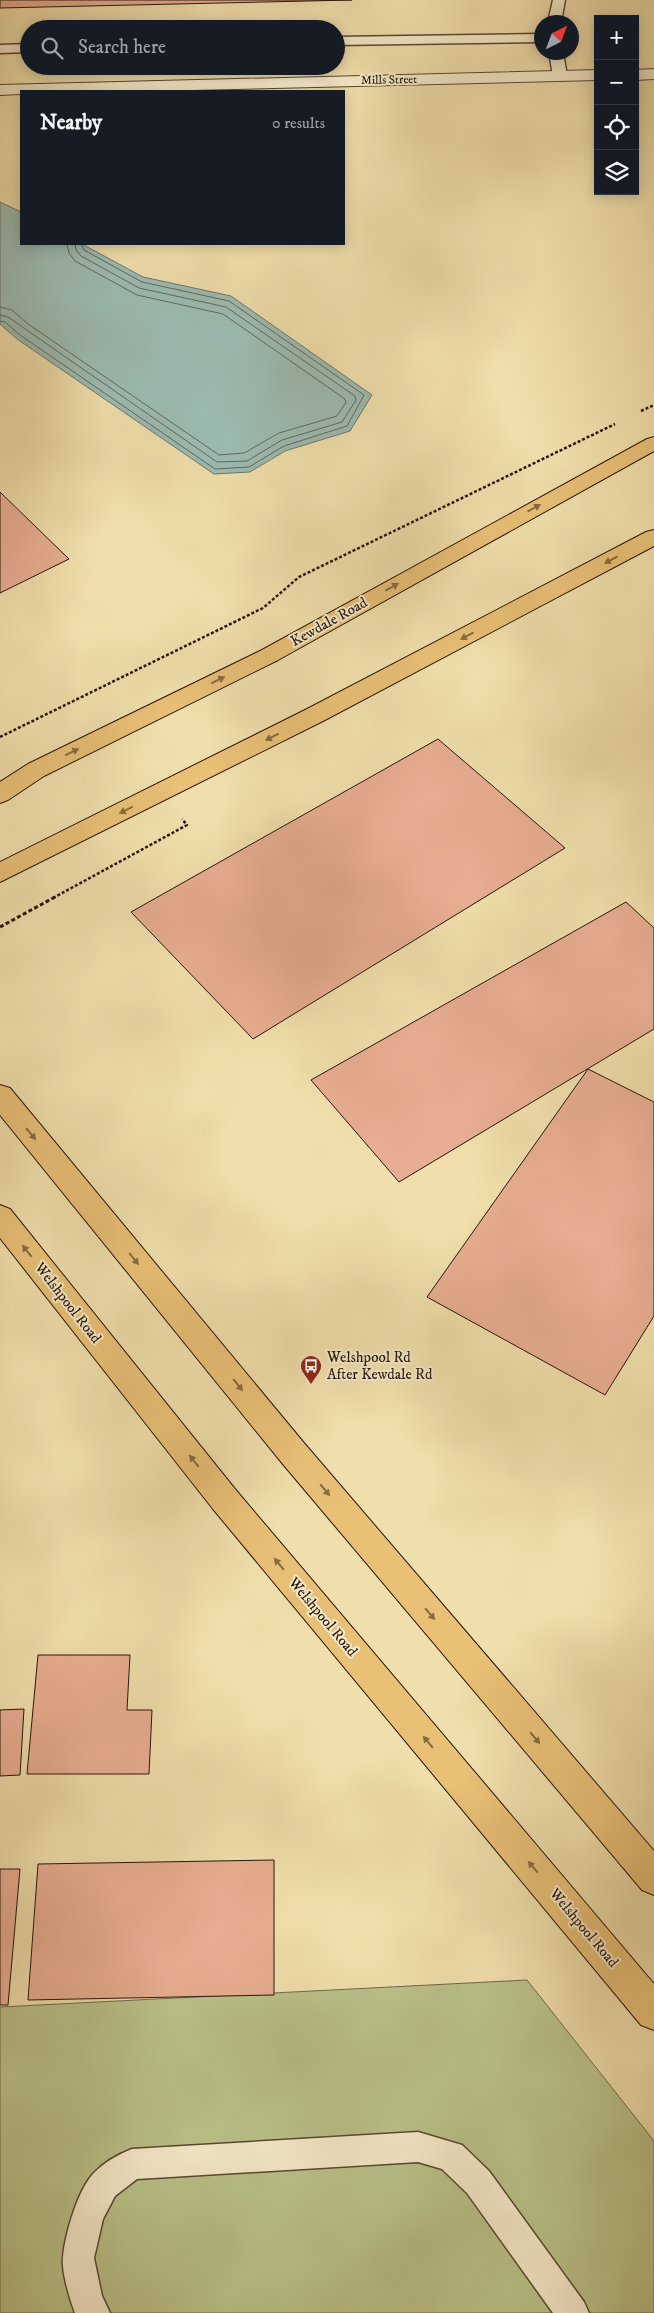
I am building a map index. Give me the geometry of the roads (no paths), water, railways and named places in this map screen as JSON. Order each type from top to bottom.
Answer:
[{"type":"main road","name":"Kewdale Road","points":[[0,794],[36,770],[270,655],[654,443]]},
{"type":"main road","points":[[0,873],[315,715],[654,537]]},
{"type":"main road","points":[[0,780],[36,770]]},
{"type":"main road","points":[[0,1096],[300,1460],[654,1878]]},
{"type":"main road","name":"Welshpool Road","points":[[0,1217],[224,1499],[654,2012]]},
{"type":"street","points":[[639,75],[654,74]]},
{"type":"street","name":"Mills Street","points":[[0,90],[594,76]]},
{"type":"lane","points":[[556,15],[559,0]]},
{"type":"lane","points":[[345,41],[534,38]]},
{"type":"lane","points":[[0,49],[20,48]]},
{"type":"lane","points":[[557,60],[560,76]]},
{"type":"lane","points":[[94,2313],[87,2303],[78,2258],[88,2214],[104,2185],[132,2164],[418,2146],[451,2156],[478,2182],[573,2313]]},
{"type":"water","points":[[0,202],[20,212],[20,245],[84,245],[143,277],[231,296],[372,395],[350,431],[285,451],[250,472],[214,474],[17,339],[0,324]]},
{"type":"place","name":"Welshpool Rd After Kewdale Rd","points":[[311,1385]]}]
